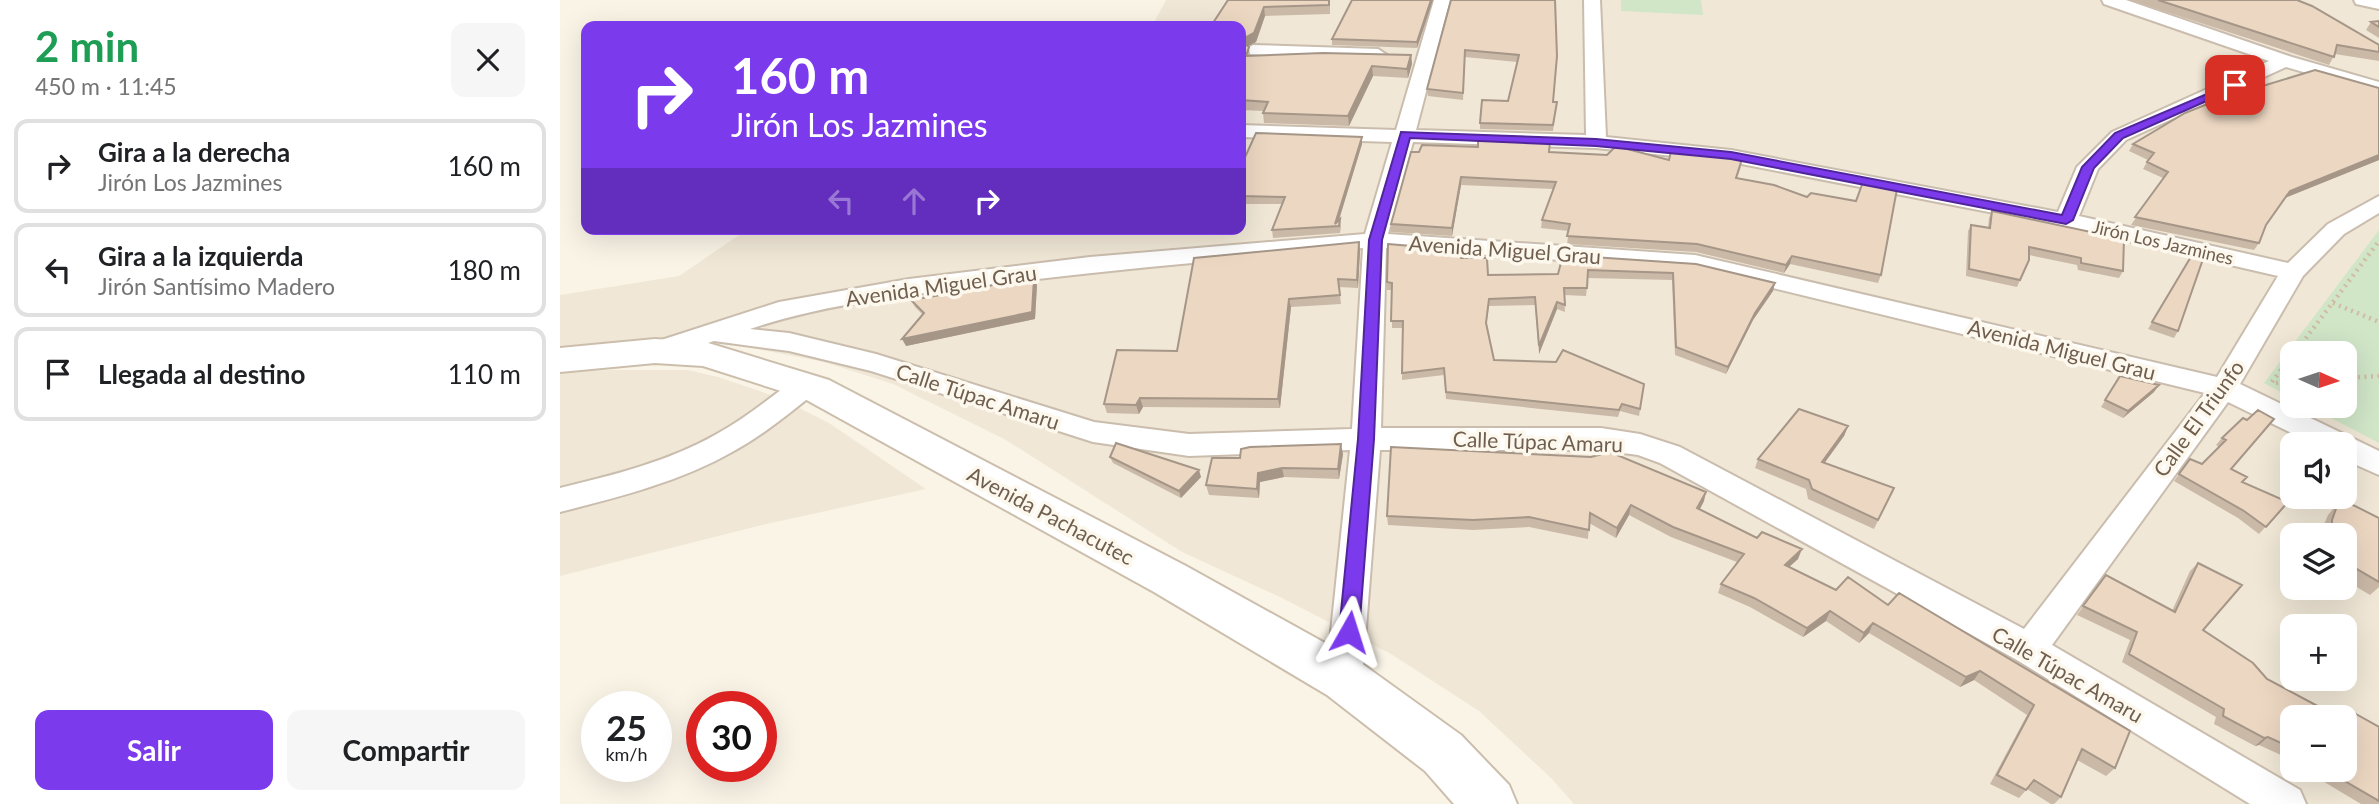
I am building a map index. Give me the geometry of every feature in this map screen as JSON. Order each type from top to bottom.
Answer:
[{"type":"main road","name":"Avenida Pachacutec","points":[[560,360],[655,351],[705,354],[817,389],[1158,572],[1344,679],[1443,753],[1490,804]]},
{"type":"street","points":[[1344,679],[1366,439],[1375,240],[1405,135],[1413,56],[1442,0]]},
{"type":"street","points":[[1591,0],[1596,142]]},
{"type":"street","points":[[2110,0],[2285,61],[2379,88]]},
{"type":"street","points":[[2362,0],[2379,4]]},
{"type":"street","points":[[1253,50],[1413,56]]},
{"type":"street","points":[[2066,220],[2088,167],[2119,135],[2285,61]]},
{"type":"street","name":"Jirón Los Jazmines","points":[[1246,131],[1596,142],[1731,156],[2066,220],[2293,272]]},
{"type":"street","name":"Calle El Triunfo","points":[[2029,649],[2224,388],[2293,272],[2336,229],[2375,209]]},
{"type":"street","name":"Avenida Miguel Grau","points":[[655,351],[779,310],[909,287],[1090,264],[1375,240],[1681,261],[1717,266],[2224,388],[2314,432]]},
{"type":"street","name":"Calle Túpac Amaru","points":[[712,333],[789,342],[876,363],[1093,432],[1189,445],[1366,439],[1601,439],[1640,445],[1670,456],[2029,649],[2286,804]]},
{"type":"street","points":[[560,500],[636,482],[684,464],[745,431],[805,386]]},
{"type":"street","points":[[2357,453],[2379,464]]},
{"type":"path","points":[[2303,341],[2379,241]]},
{"type":"path","points":[[2333,303],[2379,322]]},
{"type":"path","points":[[2280,371],[2271,383],[2280,387]]},
{"type":"path","points":[[2357,377],[2379,376]]},
{"type":"shaded area","points":[[1166,0],[2379,0],[2379,804],[1574,804],[1551,778],[1479,711],[1391,654],[1282,598],[1182,552],[1006,440],[893,384],[824,362],[712,343],[623,342],[560,349],[560,295],[679,276],[739,235],[1246,235],[1246,21],[1155,21]]},
{"type":"shaded area","points":[[688,370],[777,397],[829,423],[926,489],[758,526],[560,576],[560,372]]},
{"type":"green space","points":[[1621,0],[1701,0],[1703,15],[1621,11]]},
{"type":"green space","points":[[2379,230],[2379,443],[2331,418],[2357,418],[2357,341],[2296,341]]},
{"type":"green space","points":[[2280,362],[2280,392],[2264,383]]},
{"type":"building","points":[[1228,0],[1329,0],[1329,5],[1264,7],[1254,33],[1246,37],[1246,21],[1214,21]]},
{"type":"building","points":[[1352,0],[1431,0],[1417,42],[1332,39]]},
{"type":"building","points":[[1451,0],[1555,0],[1557,56],[1553,102],[1557,102],[1553,125],[1480,123],[1482,100],[1508,101],[1519,55],[1465,50],[1463,93],[1427,89]]},
{"type":"building","points":[[2158,0],[2297,0],[2379,45],[2379,52],[2337,45],[2334,57]]},
{"type":"building","points":[[1323,53],[1411,55],[1407,69],[1372,66],[1348,116],[1263,113],[1268,102],[1246,100],[1246,56]]},
{"type":"building","points":[[2315,70],[2379,88],[2379,155],[2290,191],[2266,225],[2259,243],[2135,217],[2168,172],[2147,162],[2154,153],[2133,144],[2185,113],[2220,99]]},
{"type":"building","points":[[1256,133],[1362,137],[1335,224],[1340,219],[1339,226],[1272,230],[1285,197],[1246,196],[1246,155]]},
{"type":"building","points":[[1478,139],[1550,141],[1549,152],[1607,155],[1616,146],[1669,160],[1671,151],[1732,157],[1742,159],[1736,178],[1774,185],[1807,197],[1811,193],[1856,201],[1863,182],[1897,189],[1881,275],[1792,256],[1786,265],[1697,244],[1567,236],[1570,224],[1542,220],[1556,182],[1461,177],[1452,228],[1391,224],[1411,152],[1419,152],[1422,145],[1478,147]]},
{"type":"building","points":[[1992,211],[2124,239],[2123,271],[2081,263],[2081,258],[2029,247],[2029,260],[2020,280],[1969,269],[1971,225],[1990,228]]},
{"type":"building","points":[[1359,242],[1357,280],[1338,279],[1340,295],[1289,299],[1278,399],[1140,398],[1136,405],[1104,404],[1117,350],[1177,351],[1194,258]]},
{"type":"building","points":[[1388,244],[1459,250],[1461,258],[1487,258],[1488,275],[1558,274],[1563,255],[1696,264],[1775,283],[1755,313],[1728,367],[1676,347],[1673,273],[1588,270],[1587,288],[1564,288],[1565,305],[1557,302],[1539,346],[1535,297],[1489,299],[1486,323],[1494,360],[1556,362],[1563,350],[1644,384],[1640,409],[1622,404],[1619,410],[1446,392],[1444,368],[1402,373],[1403,321],[1391,321],[1392,283],[1387,282]]},
{"type":"building","points":[[2192,255],[2203,259],[2178,331],[2152,322]]},
{"type":"building","points":[[1034,278],[1032,312],[902,339],[924,313],[911,300],[982,288],[1010,280]]},
{"type":"building","points":[[2120,376],[2159,385],[2128,411],[2105,400]]},
{"type":"building","points":[[1799,409],[1848,426],[1822,462],[1894,488],[1878,520],[1812,489],[1809,480],[1758,459]]},
{"type":"building","points":[[2258,410],[2274,419],[2231,469],[2247,477],[2242,482],[2280,499],[2282,509],[2266,527],[2244,511],[2179,474],[2190,459],[2202,464],[2226,440],[2222,438],[2243,418],[2247,420]]},
{"type":"building","points":[[1116,443],[1199,470],[1179,491],[1110,457]]},
{"type":"building","points":[[1341,444],[1338,469],[1282,468],[1258,473],[1257,489],[1206,485],[1212,458],[1240,458],[1241,449]]},
{"type":"building","points":[[1391,447],[1591,457],[1610,452],[1706,492],[1697,508],[1757,538],[1762,532],[1802,549],[1785,565],[1836,590],[1848,577],[1888,605],[1899,593],[2130,731],[2115,768],[2082,749],[2061,797],[2034,780],[2026,790],[1997,775],[2034,705],[1980,671],[1966,677],[1873,623],[1864,633],[1830,611],[1807,628],[1754,598],[1721,584],[1744,554],[1673,527],[1631,505],[1617,528],[1590,513],[1589,530],[1529,517],[1473,520],[1387,516]]},
{"type":"building","points":[[2357,507],[2379,518],[2379,582],[2357,569],[2357,523],[2332,523],[2336,509]]},
{"type":"building","points":[[2198,563],[2242,585],[2203,630],[2253,663],[2267,679],[2280,686],[2280,691],[2289,691],[2316,705],[2280,705],[2280,742],[2264,738],[2223,716],[2224,709],[2129,654],[2137,632],[2083,606],[2106,575],[2175,612]]},
{"type":"building","points":[[2357,715],[2379,727],[2379,801],[2346,782],[2357,782]]},
{"type":"route","points":[[1349,632],[1366,439],[1375,240],[1405,135],[1596,142],[1731,156],[2066,220],[2088,167],[2119,135],[2235,85]]}]
